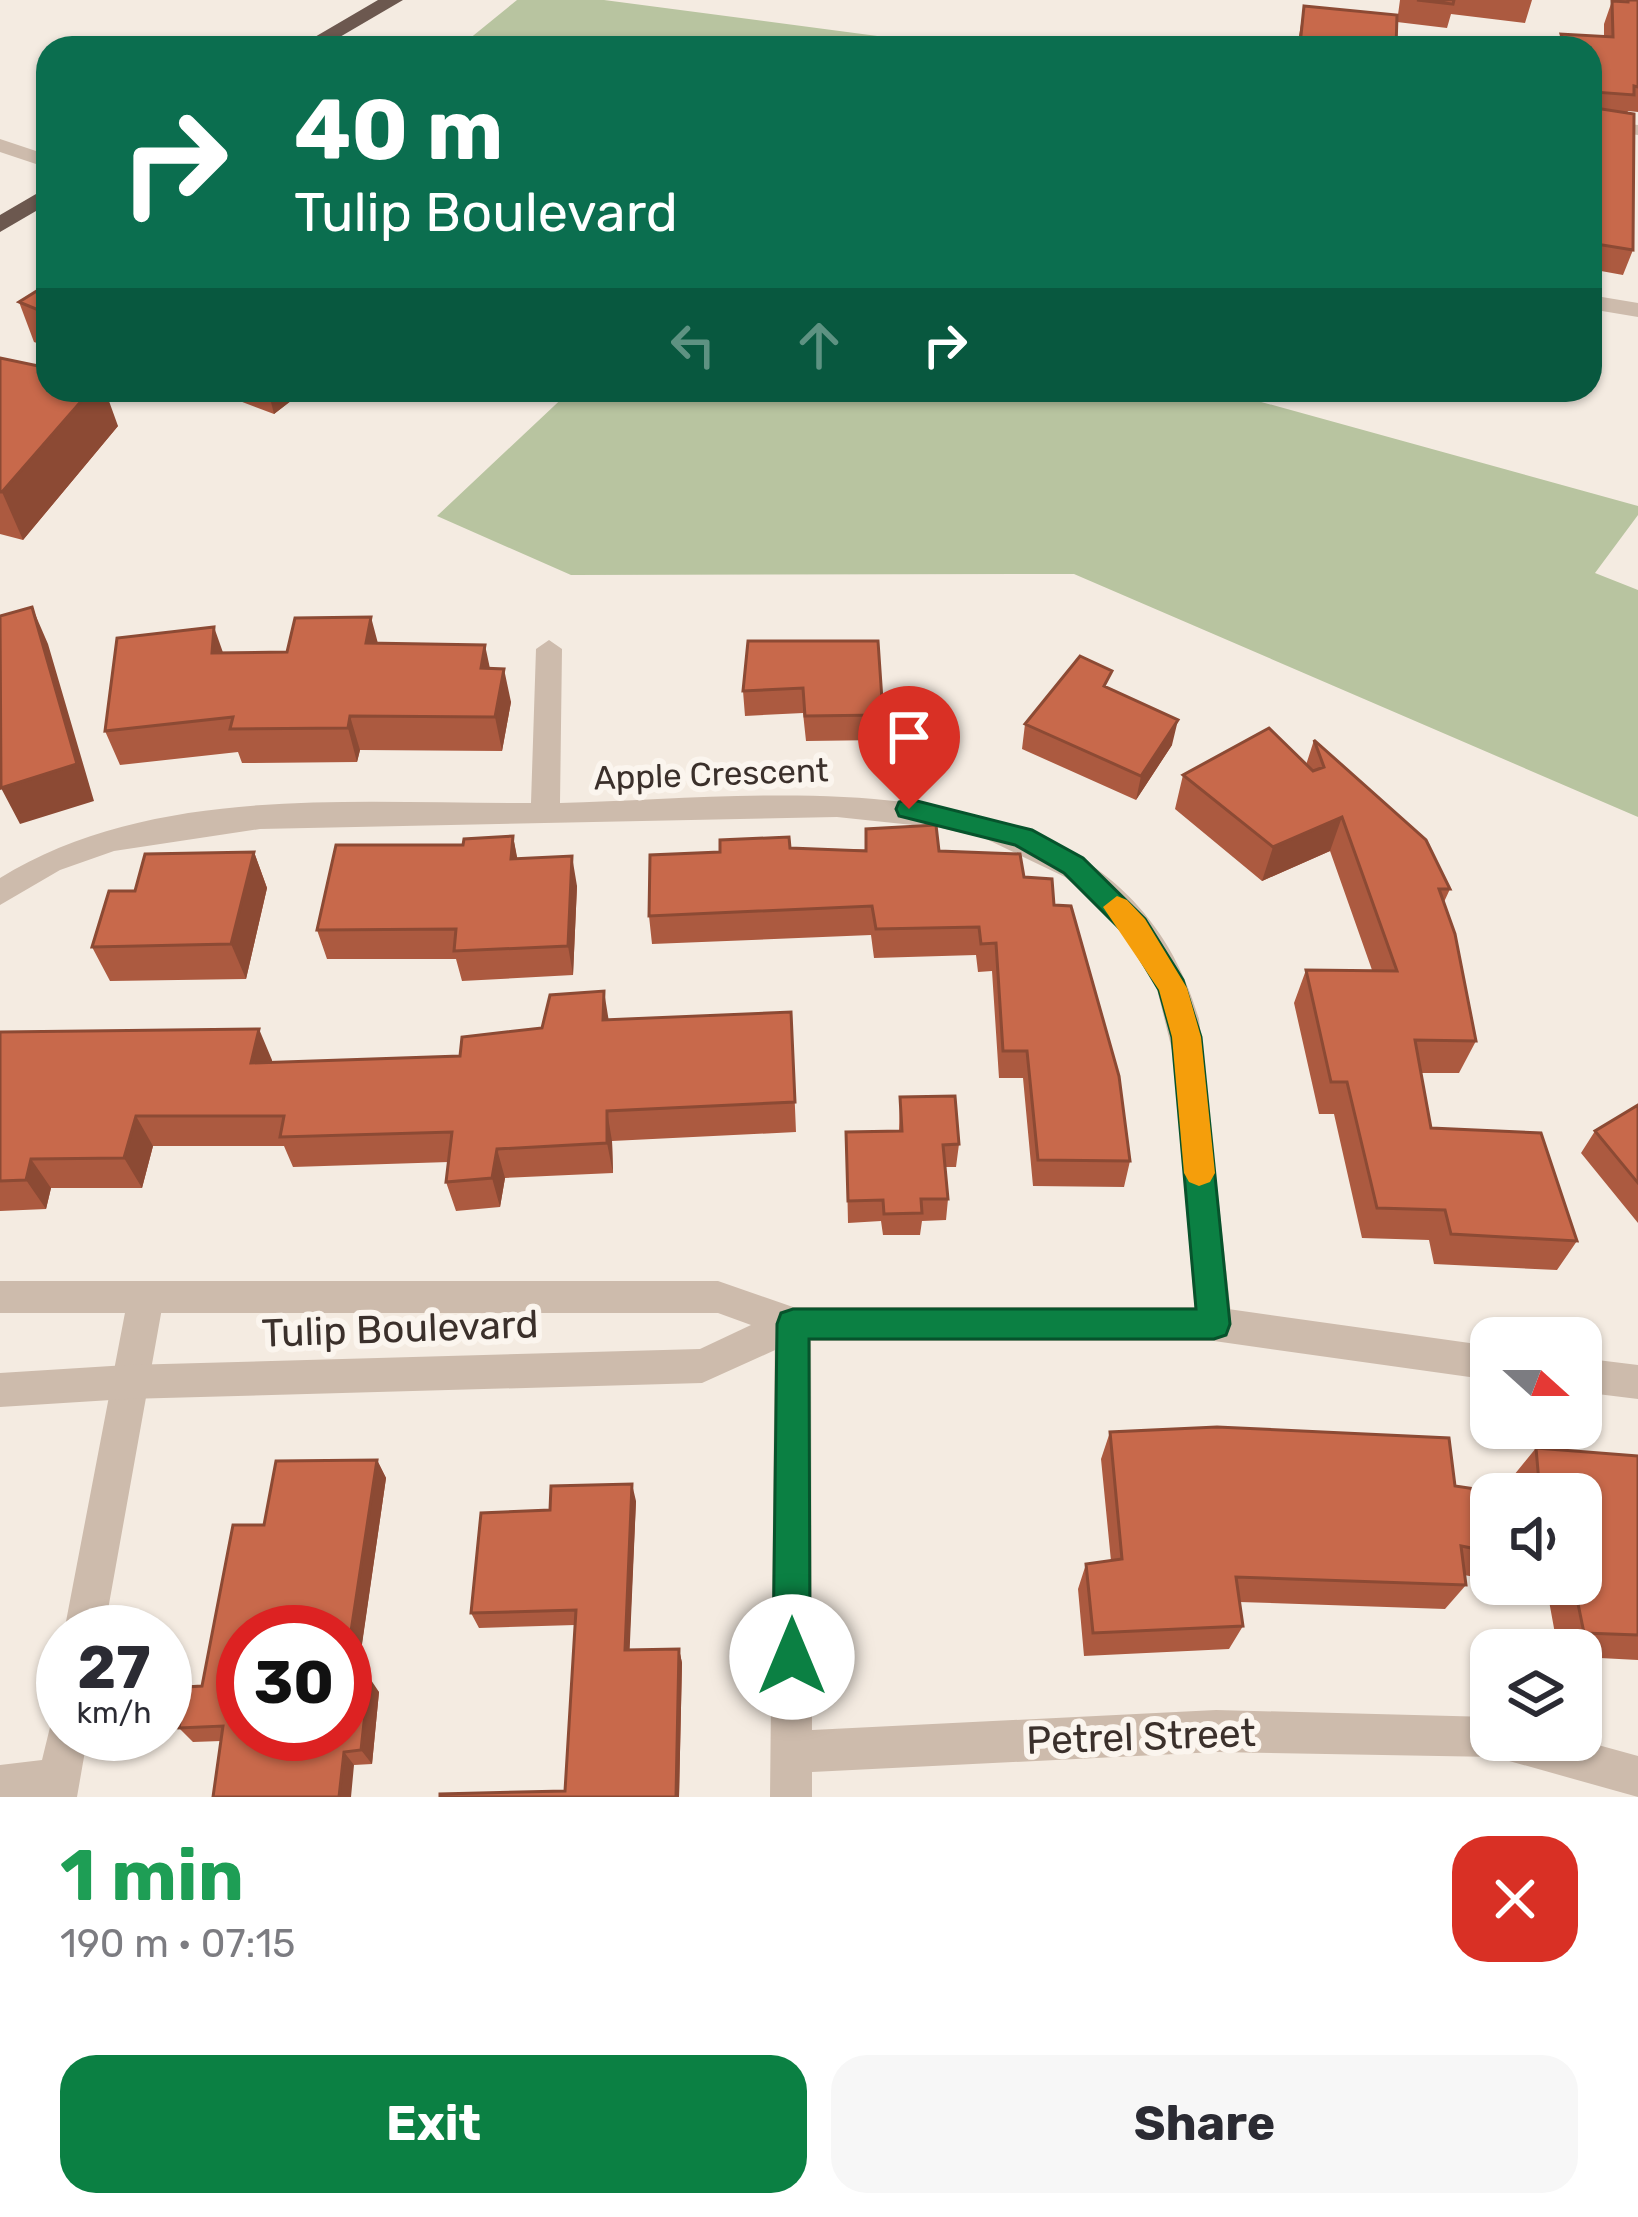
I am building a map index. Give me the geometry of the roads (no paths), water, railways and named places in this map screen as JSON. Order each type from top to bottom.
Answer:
[{"type":"highway","points":[[328,36],[393,0]]},
{"type":"highway","points":[[0,225],[36,202]]},
{"type":"street","points":[[0,145],[36,158]]},
{"type":"street","points":[[1602,304],[1638,310]]},
{"type":"street","points":[[545,814],[549,649]]},
{"type":"street","name":"Apple Crescent","points":[[0,893],[50,862],[166,831],[252,820],[837,806],[909,809],[1023,837],[1073,866],[1136,927],[1173,988],[1186,1037],[1214,1324]]},
{"type":"street","name":"Tulip Boulevard","points":[[0,1297],[718,1297],[793,1324],[1214,1324],[1470,1361]]},
{"type":"street","points":[[89,1605],[146,1297]]},
{"type":"street","points":[[791,1797],[793,1324]]},
{"type":"street","name":"Tulip Boulevard","points":[[0,1390],[127,1382],[703,1366],[793,1324]]},
{"type":"street","points":[[1602,1378],[1638,1382]]},
{"type":"street","name":"Petrel Street","points":[[791,1752],[1216,1731],[1470,1737]]},
{"type":"street","points":[[1578,1761],[1638,1778]]},
{"type":"street","points":[[0,1786],[57,1788]]},
{"type":"lane","points":[[1602,126],[1638,130]]}]
